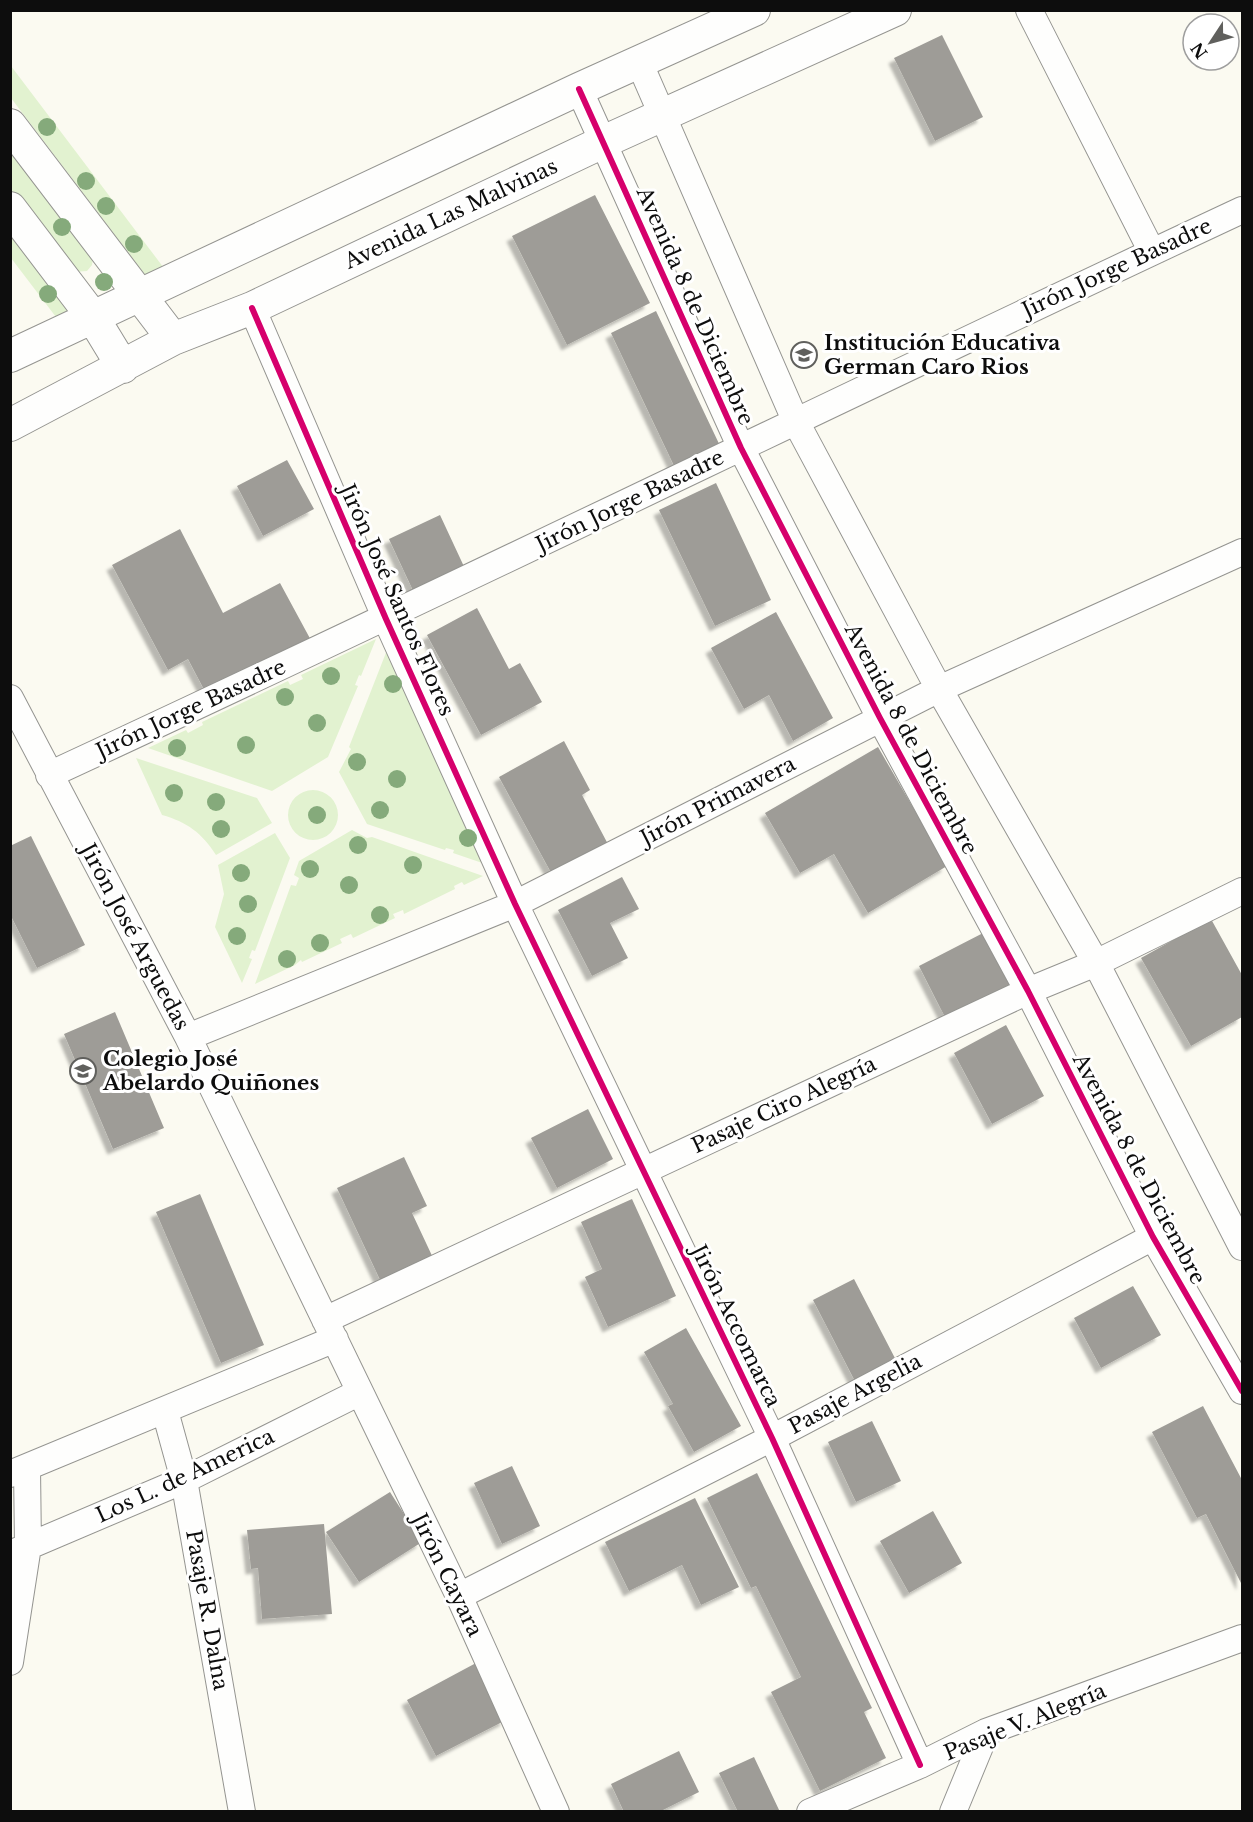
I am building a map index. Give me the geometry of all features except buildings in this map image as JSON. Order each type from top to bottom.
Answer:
[{"type":"street","points":[[10,356],[579,89],[639,64],[754,10]]},
{"type":"street","name":"Avenida Las Malvinas","points":[[10,425],[173,339],[252,308],[603,142],[895,10]]},
{"type":"street","points":[[1029,10],[1152,252]]},
{"type":"street","points":[[639,64],[795,420],[939,689],[1096,963],[1242,1247]]},
{"type":"street","name":"Avenida 8 de Diciembre","points":[[579,89],[741,448],[879,718],[1028,991],[1153,1237],[1242,1391]]},
{"type":"street","points":[[10,125],[173,339]]},
{"type":"street","points":[[10,208],[92,316],[123,367]]},
{"type":"street","name":"Jirón Jorge Basadre","points":[[49,774],[386,619],[795,420],[1242,210]]},
{"type":"street","name":"Jirón José Santos Flores","points":[[252,308],[386,619],[515,904]]},
{"type":"street","name":"Jirón Primavera","points":[[188,1037],[515,904],[879,718],[1242,552]]},
{"type":"street","name":"Jirón José Arguedas","points":[[10,698],[188,1037],[330,1330]]},
{"type":"street","name":"Pasaje Ciro Alegría","points":[[330,1330],[643,1171],[1028,991],[1096,963],[1242,891]]},
{"type":"street","name":"Jirón Accomarca","points":[[515,904],[772,1438],[920,1765]]},
{"type":"street","name":"Pasaje Argelia","points":[[459,1596],[772,1438],[1153,1237]]},
{"type":"street","points":[[10,1662],[19,1550],[19,1471],[165,1411],[330,1330]]},
{"type":"street","name":"Jirón Cayara","points":[[330,1330],[358,1393],[459,1596],[556,1812]]},
{"type":"street","name":"Los L. de America","points":[[19,1550],[184,1479],[358,1393]]},
{"type":"street","name":"Pasaje R. Dalna","points":[[165,1411],[184,1479],[242,1812]]},
{"type":"street","name":"Pasaje V. Alegría","points":[[810,1812],[920,1765],[986,1732],[1242,1638]]},
{"type":"street","points":[[953,1812],[986,1732]]},
{"type":"green space","points":[[11,66],[176,284],[161,296],[11,98]]},
{"type":"green space","points":[[11,150],[93,258],[92,265],[87,271],[74,272],[11,189]]},
{"type":"green space","points":[[11,230],[85,328],[75,342],[11,258]]},
{"type":"green space","points":[[376,639],[361,676],[359,675],[355,685],[358,686],[328,757],[272,791],[148,748],[186,730],[188,733],[203,725],[202,722],[288,681],[290,685],[303,679],[301,675]]},
{"type":"green space","points":[[389,645],[494,867],[453,853],[454,850],[446,848],[445,850],[367,824],[339,772],[351,749],[349,747]]},
{"type":"green space","points":[[136,758],[257,798],[272,823],[216,855],[193,829],[162,815]]},
{"type":"green space","points":[[313,790],[327,794],[334,801],[338,815],[334,829],[327,836],[313,840],[299,836],[292,829],[288,815],[292,801],[299,794]]},
{"type":"green space","points":[[352,830],[367,838],[372,837],[483,876],[464,885],[462,882],[454,886],[455,889],[404,914],[403,910],[393,914],[395,918],[353,938],[351,934],[340,939],[342,943],[302,962],[301,960],[255,984],[291,885],[296,886],[299,878],[294,875],[299,861]]},
{"type":"green space","points":[[275,833],[290,858],[255,951],[252,950],[249,958],[252,959],[242,983],[215,927],[224,894],[218,865]]},
{"type":"cycle path","points":[[579,89],[741,448],[880,718],[1028,991],[1153,1237],[1242,1391]]},
{"type":"cycle path","points":[[252,308],[386,619],[515,904],[772,1438],[920,1765]]},
{"type":"place","name":"Institución Educativa German Caro Rios","points":[[804,355]]},
{"type":"place","name":"Colegio José Abelardo Quiñones","points":[[83,1071]]}]
